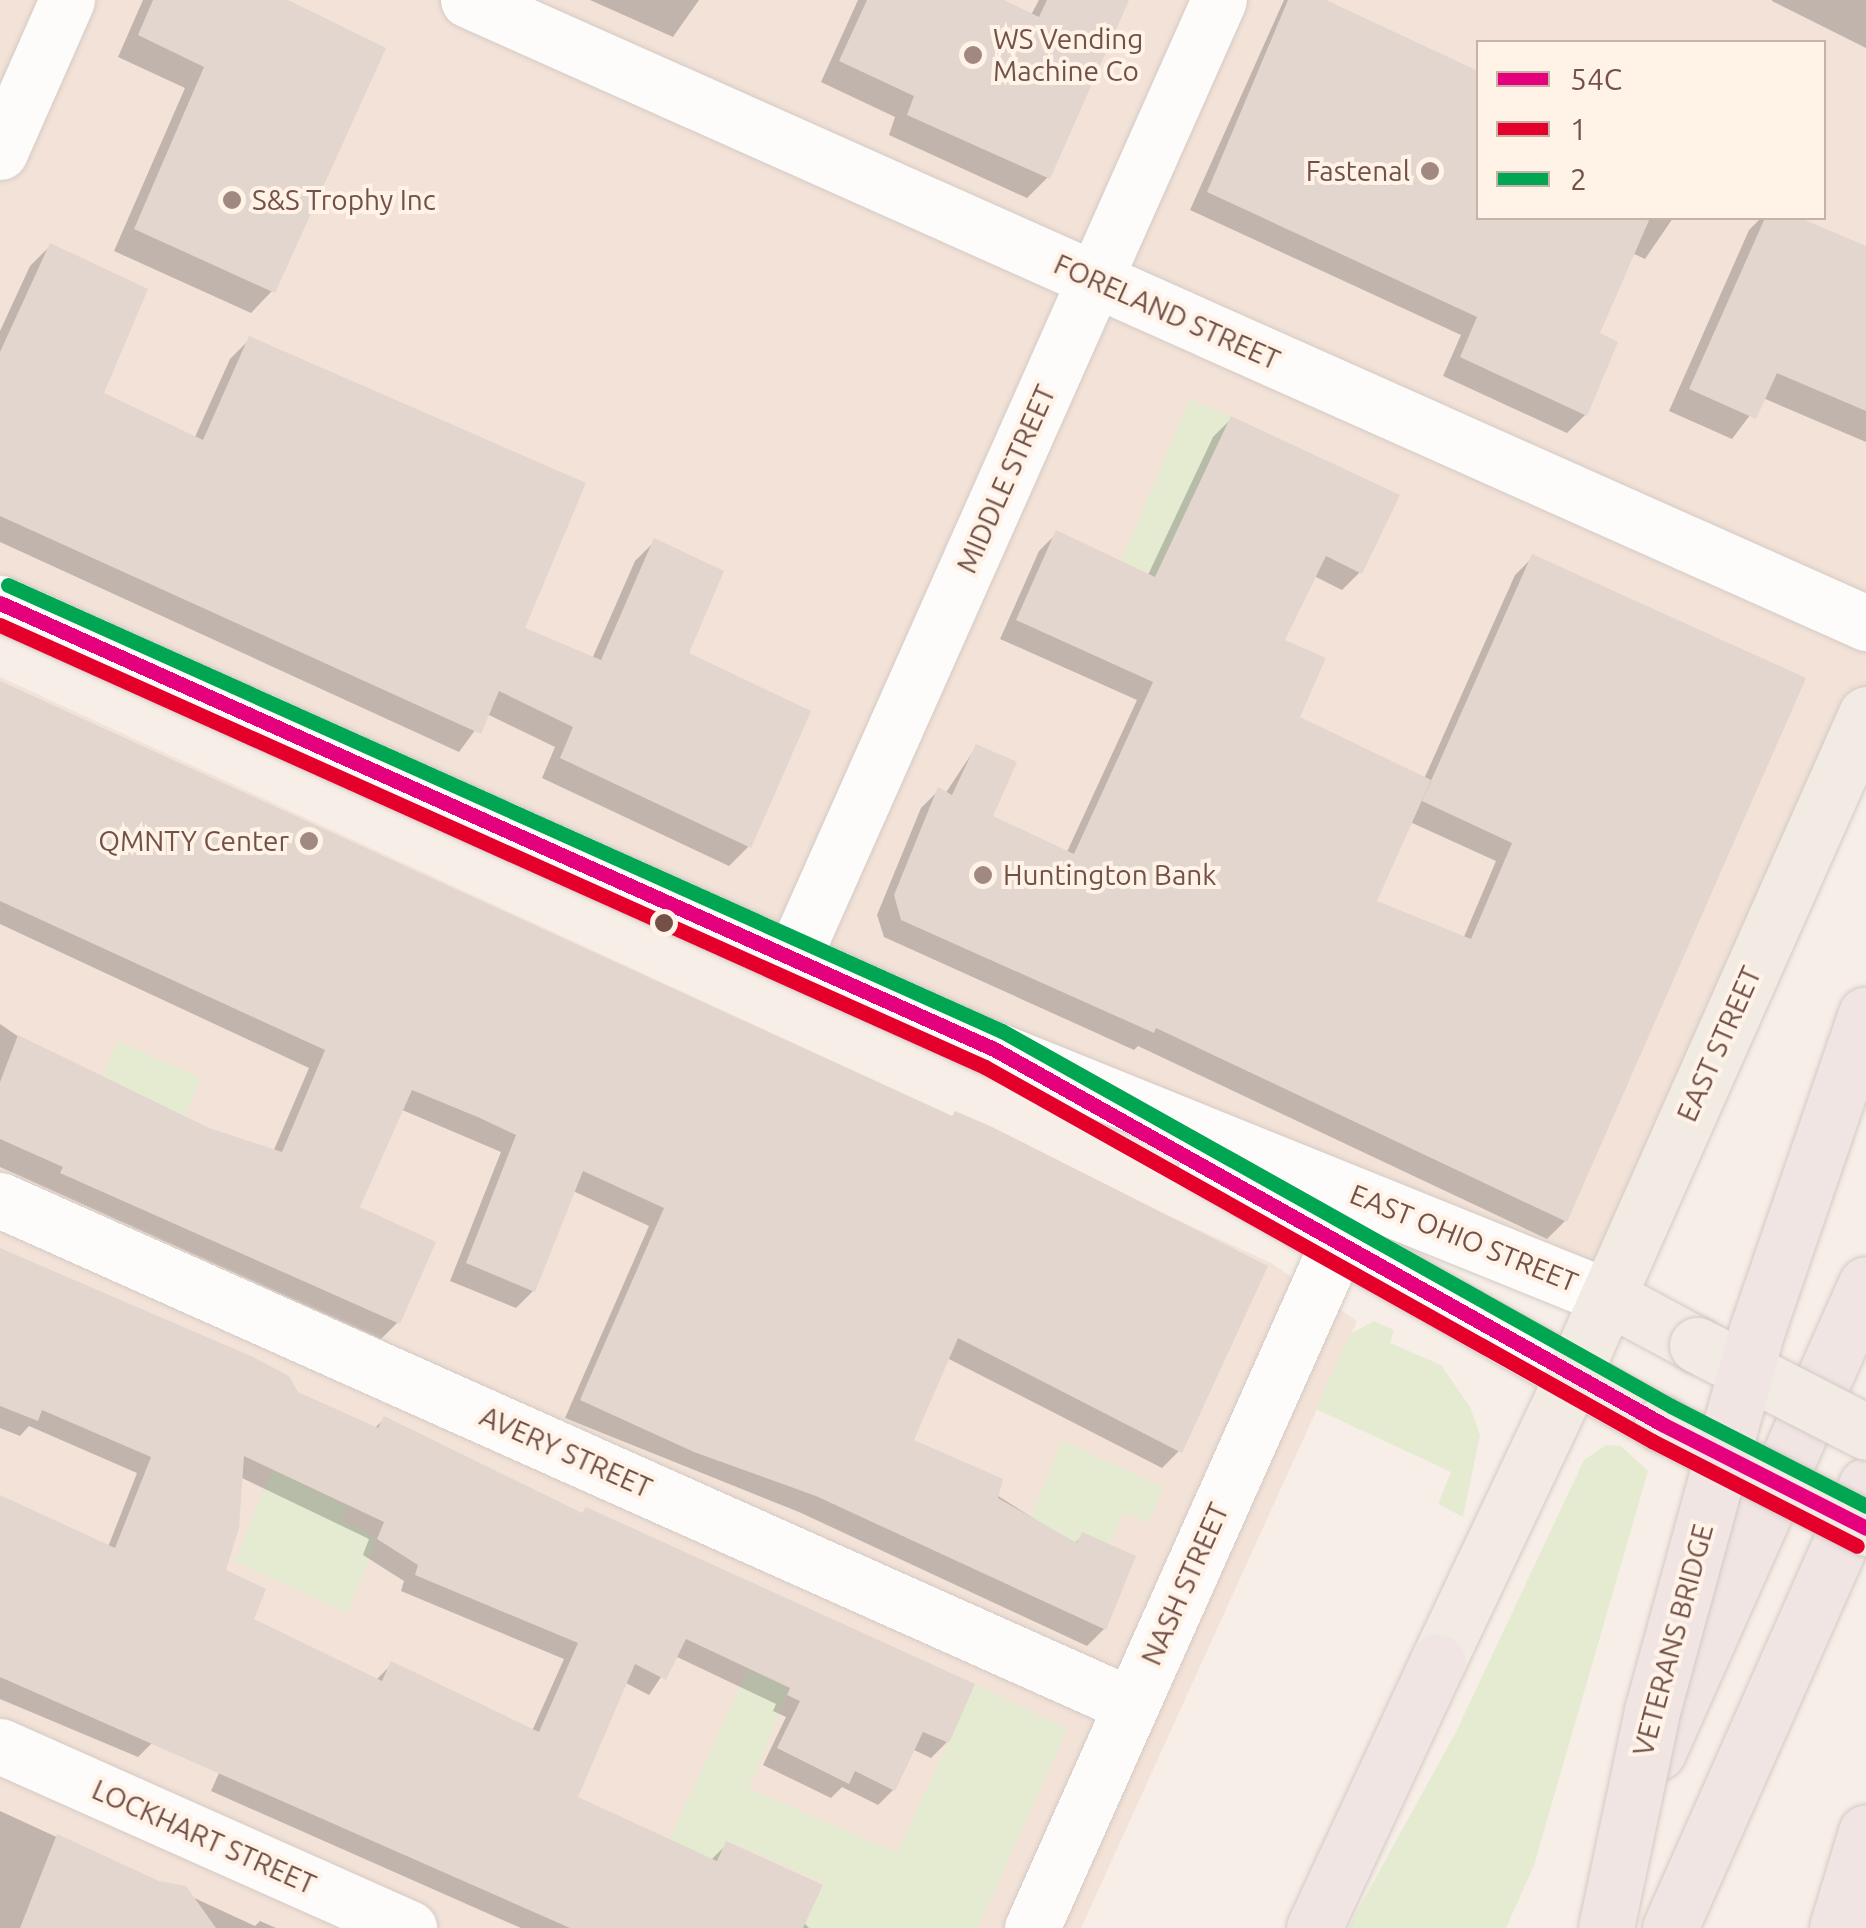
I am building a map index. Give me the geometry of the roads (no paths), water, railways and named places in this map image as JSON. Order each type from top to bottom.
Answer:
[{"type":"highway","name":"VETERANS BRIDGE","points":[[1606,1928],[1652,1711],[1756,1333],[1866,1014]]},
{"type":"highway","points":[[1578,1928],[1866,1284]]},
{"type":"highway","points":[[1670,1928],[1866,1486]]},
{"type":"highway","points":[[1314,1928],[1438,1661]]},
{"type":"highway","points":[[1837,1928],[1866,1832]]},
{"type":"main road","name":"EAST STREET","points":[[1438,1661],[1573,1375],[1866,714]]},
{"type":"main road","name":"EAST OHIO STREET","points":[[1608,1297],[1866,1432]]},
{"type":"main road","name":"EAST OHIO STREET","points":[[1573,1375],[1866,1528]]},
{"type":"street","points":[[0,152],[68,0]]},
{"type":"street","name":"FORELAND STREET","points":[[468,0],[1866,624]]},
{"type":"street","name":"MIDDLE STREET","points":[[794,958],[1219,0]]},
{"type":"street","name":"EAST OHIO STREET","points":[[0,602],[994,1049],[1608,1297]]},
{"type":"street","name":"EAST OHIO STREET","points":[[994,1049],[1573,1375]]},
{"type":"street","name":"AVERY STREET","points":[[0,1200],[1132,1705]]},
{"type":"street","name":"NASH STREET","points":[[1032,1928],[1339,1240]]},
{"type":"street","name":"LOCKHART STREET","points":[[0,1746],[409,1928]]},
{"type":"place","name":"WS Vending Machine Co","points":[[973,55]]},
{"type":"place","name":"Fastenal","points":[[1430,171]]},
{"type":"place","name":"S&S Trophy Inc","points":[[232,200]]},
{"type":"place","name":"QMNTY Center","points":[[309,841]]},
{"type":"place","name":"Huntington Bank","points":[[983,875]]}]
